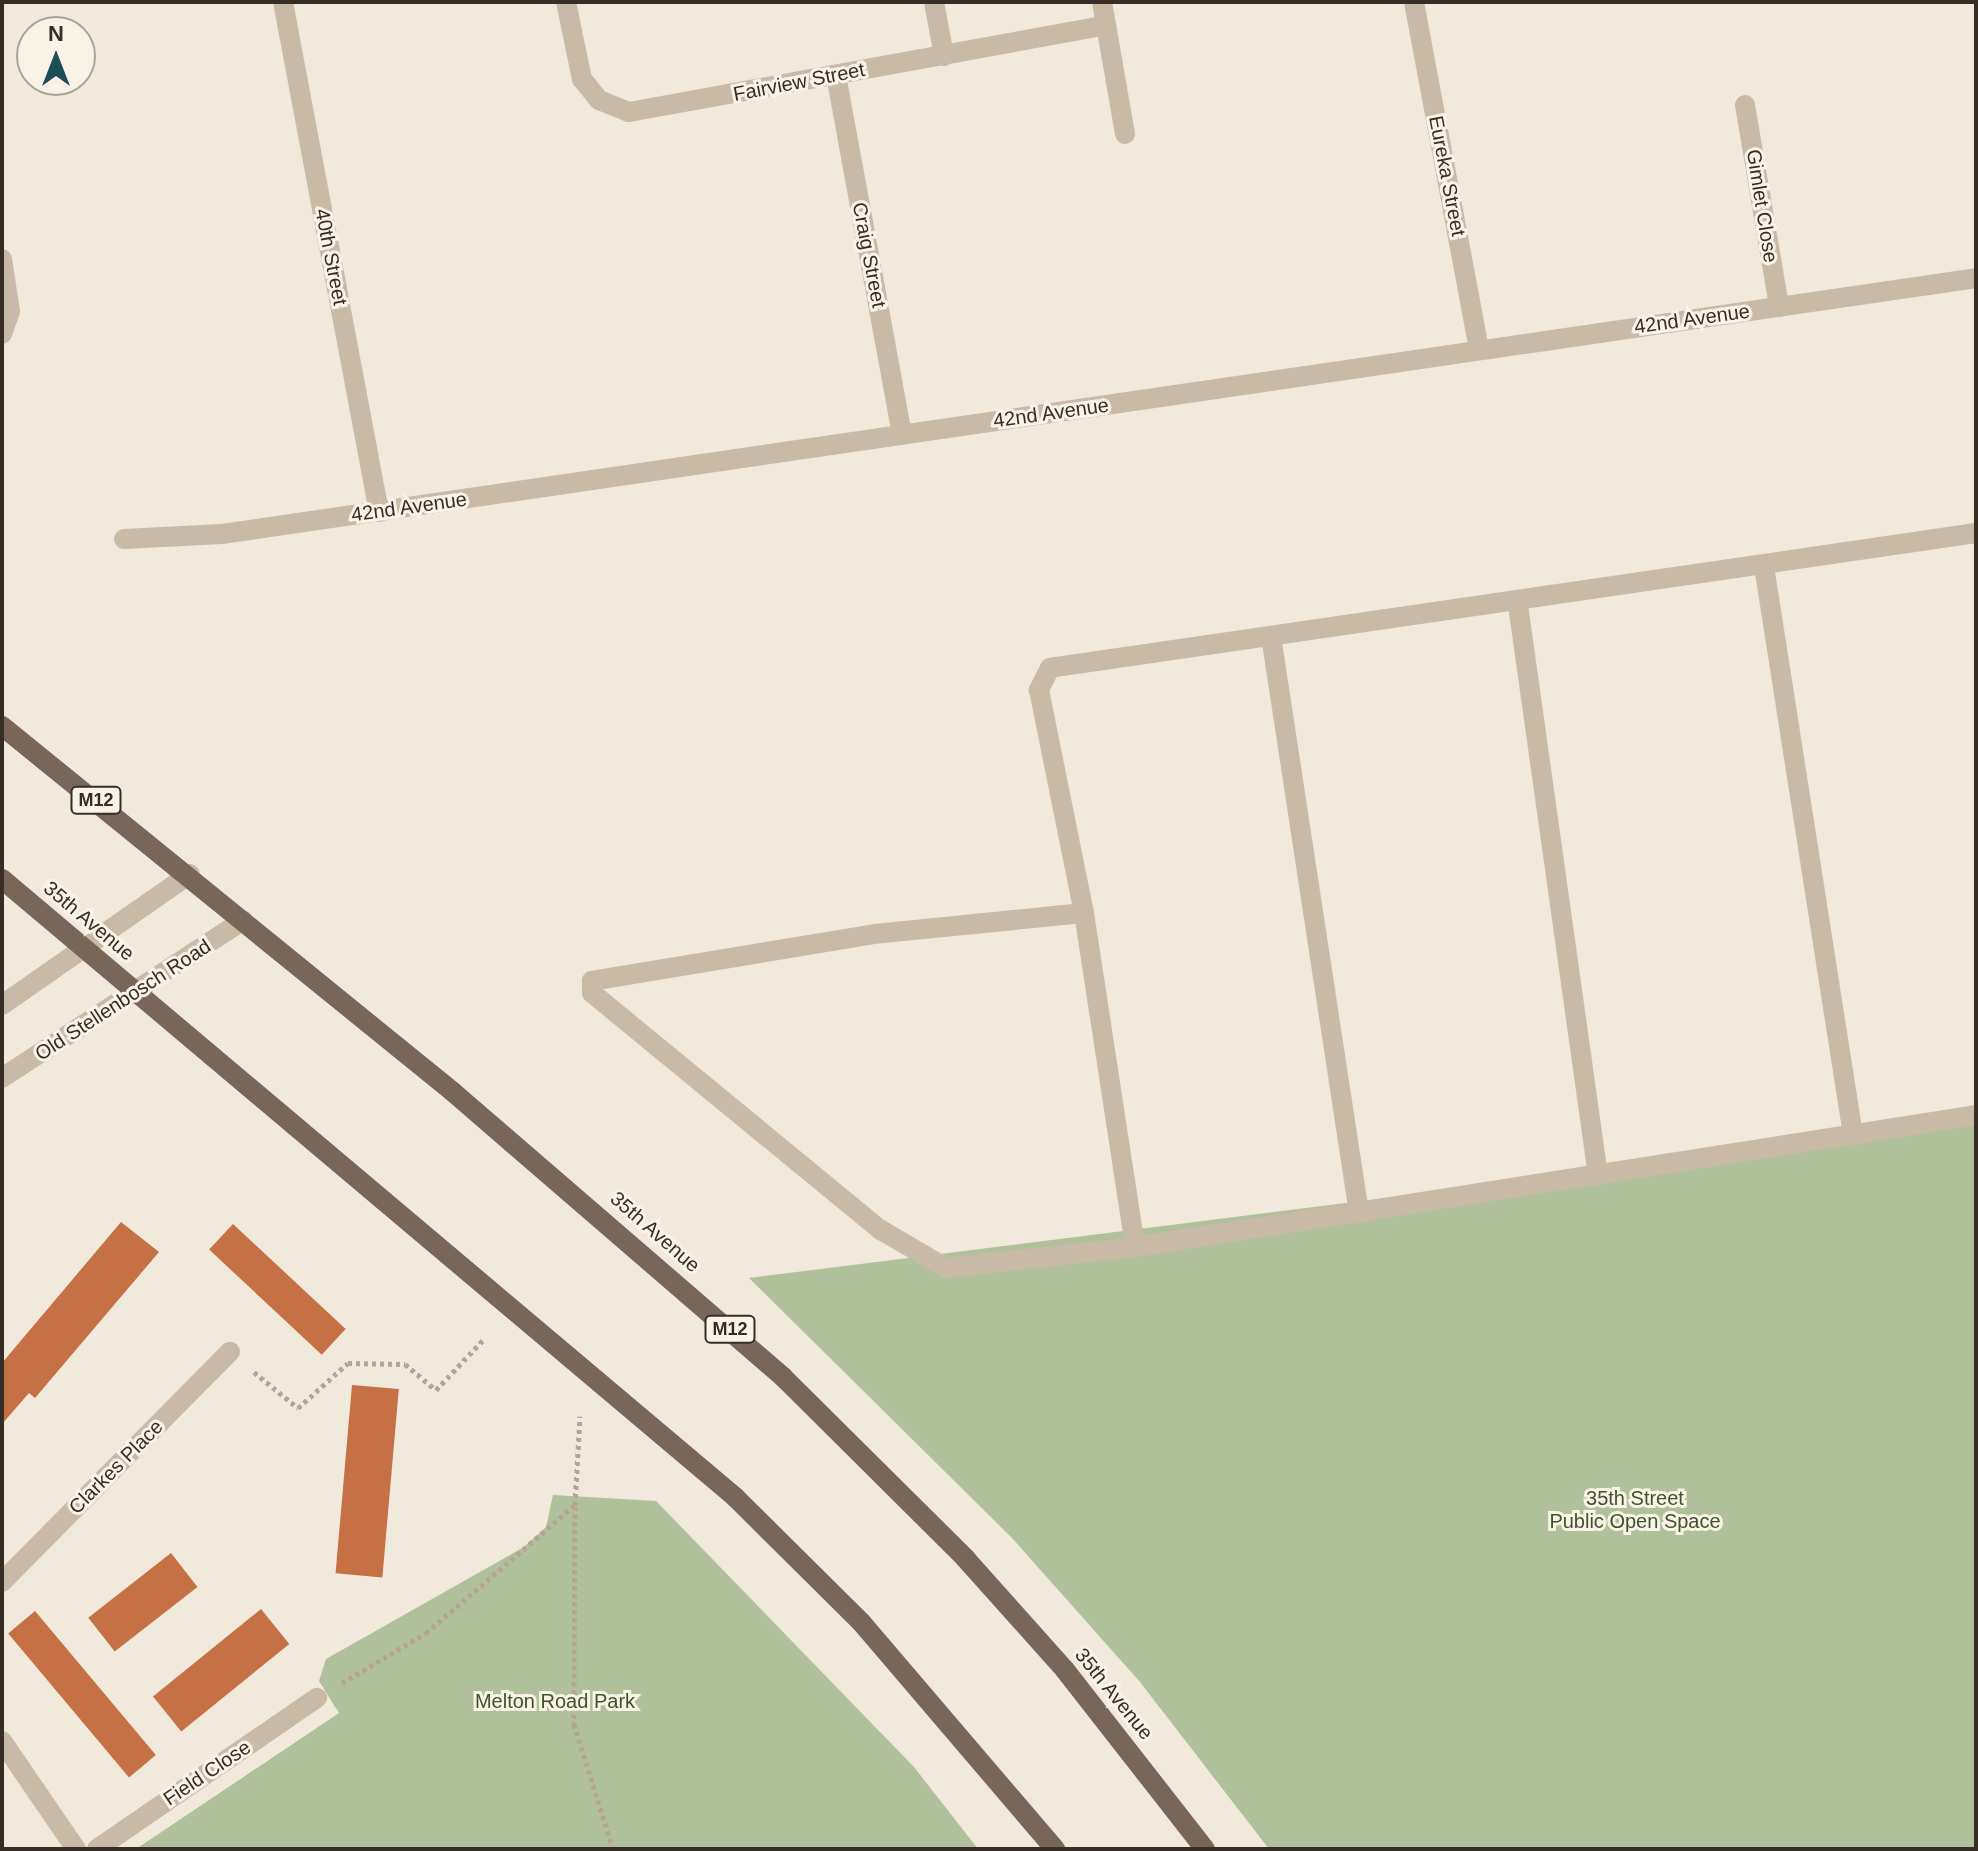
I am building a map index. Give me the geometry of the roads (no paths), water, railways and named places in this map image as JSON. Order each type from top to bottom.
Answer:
[{"type":"main road","name":"35th Avenue","points":[[2,726],[190,874],[783,1377],[1015,1614],[1205,1849]]},
{"type":"main road","name":"35th Avenue","points":[[2,879],[90,949],[138,995],[735,1497],[861,1622],[1055,1849]]},
{"type":"street","name":"40th Street","points":[[283,2],[379,512]]},
{"type":"street","name":"Fairview Street","points":[[566,2],[582,79],[613,108],[645,112],[1106,25]]},
{"type":"street","points":[[934,2],[944,56]]},
{"type":"street","points":[[1102,2],[1125,134]]},
{"type":"street","name":"Eureka Street","points":[[1414,2],[1479,350]]},
{"type":"street","name":"Craig Street","points":[[836,75],[902,435]]},
{"type":"street","name":"Gimlet Close","points":[[1745,105],[1779,307]]},
{"type":"street","points":[[2,259],[10,311],[2,334]]},
{"type":"street","name":"42nd Avenue","points":[[124,539],[222,534],[379,512],[1976,278]]},
{"type":"street","points":[[1135,1247],[1084,913],[1039,690],[1050,668],[1518,605],[1976,533]]},
{"type":"street","points":[[1764,566],[1853,1135]]},
{"type":"street","points":[[1518,605],[1598,1176]]},
{"type":"street","points":[[1271,636],[1359,1213]]},
{"type":"street","points":[[2,1005],[90,949],[190,874]]},
{"type":"street","points":[[1084,913],[859,936],[592,981],[592,993],[881,1230],[946,1268],[1135,1247],[1976,1115]]},
{"type":"street","name":"Old Stellenbosch Road","points":[[2,1078],[138,995],[243,920]]},
{"type":"street","name":"Clarkes Place","points":[[2,1582],[230,1352]]},
{"type":"street","name":"Field Close","points":[[97,1849],[317,1698]]},
{"type":"street","points":[[2,1741],[76,1849]]},
{"type":"park label","name":"35th Street Public Open Space","points":[[1635,1510]]},
{"type":"park label","name":"Melton Road Park","points":[[555,1701]]}]
